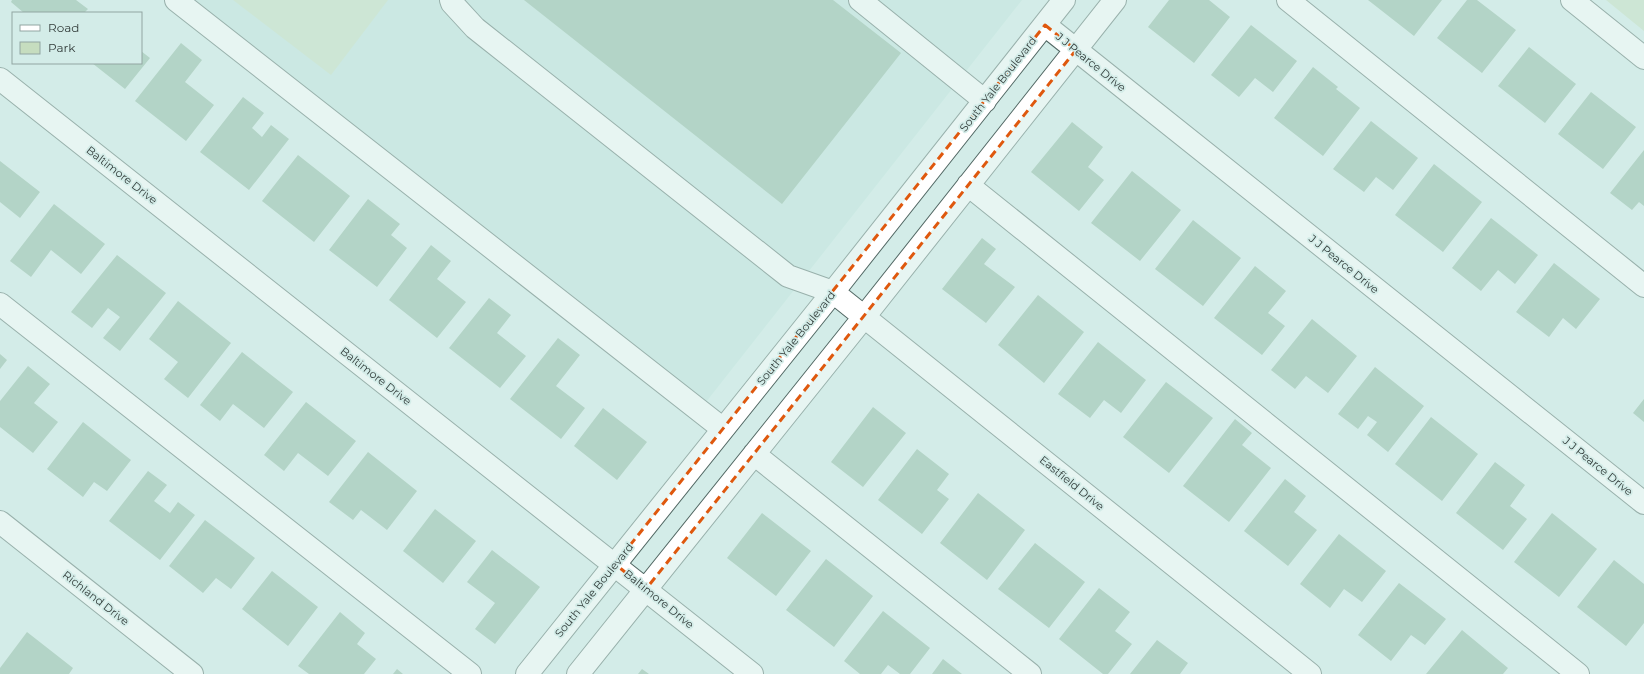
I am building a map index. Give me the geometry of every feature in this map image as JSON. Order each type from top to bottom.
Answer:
[{"type":"street","points":[[176,0],[723,429]]},
{"type":"street","name":"Eastfield Drive","points":[[450,0],[475,28],[788,276],[833,292],[1310,674]]},
{"type":"street","points":[[860,0],[985,100]]},
{"type":"street","name":"South Yale Boulevard","points":[[527,674],[833,292],[1064,0]]},
{"type":"street","points":[[578,674],[864,317],[1115,0]]},
{"type":"street","points":[[1288,0],[1644,286]]},
{"type":"street","points":[[1572,0],[1644,58]]},
{"type":"street","name":"J J Pearce Drive","points":[[1045,25],[1644,503]]},
{"type":"street","name":"Baltimore Drive","points":[[0,79],[615,564],[752,674]]},
{"type":"street","points":[[968,185],[1578,674]]},
{"type":"street","points":[[0,304],[470,674]]},
{"type":"street","points":[[754,454],[1030,674]]},
{"type":"street","name":"Richland Drive","points":[[0,522],[192,674]]},
{"type":"highlighted area","points":[[1045,25],[1076,50],[646,589],[615,564]]},
{"type":"shaded area","points":[[183,0],[1022,0],[706,402]]},
{"type":"green space","points":[[233,0],[388,0],[331,75]]},
{"type":"green space","points":[[1606,0],[1644,0],[1644,31]]},
{"type":"building","points":[[12,0],[76,0],[88,9],[85,12],[23,12],[11,2]]},
{"type":"building","points":[[524,0],[833,0],[901,53],[782,204]]},
{"type":"building","points":[[1169,0],[1209,0],[1230,17],[1194,63],[1148,27]]},
{"type":"building","points":[[1368,0],[1442,0],[1414,36]]},
{"type":"building","points":[[1467,0],[1477,0],[1516,30],[1482,73],[1437,38]]},
{"type":"building","points":[[1251,25],[1297,61],[1273,92],[1255,78],[1239,97],[1211,75]]},
{"type":"building","points":[[181,43],[202,60],[185,82],[214,105],[186,141],[135,101]]},
{"type":"building","points":[[1529,47],[1576,84],[1545,123],[1498,86]]},
{"type":"building","points":[[142,52],[150,58],[125,89],[93,64],[142,64]]},
{"type":"building","points":[[1313,67],[1338,87],[1336,89],[1360,108],[1323,156],[1274,118]]},
{"type":"building","points":[[1591,92],[1636,127],[1603,169],[1558,134]]},
{"type":"building","points":[[243,97],[264,113],[252,128],[262,137],[271,125],[289,139],[249,190],[200,152]]},
{"type":"building","points":[[1371,121],[1418,158],[1393,190],[1376,177],[1364,192],[1333,169]]},
{"type":"building","points":[[1072,122],[1103,147],[1088,167],[1104,180],[1079,211],[1031,172]]},
{"type":"building","points":[[1644,150],[1644,206],[1639,202],[1632,210],[1610,193]]},
{"type":"building","points":[[298,155],[350,196],[314,242],[262,201]]},
{"type":"building","points":[[0,161],[40,192],[20,218],[0,202]]},
{"type":"building","points":[[1434,164],[1482,202],[1443,252],[1395,215]]},
{"type":"building","points":[[1132,171],[1181,210],[1140,261],[1091,223]]},
{"type":"building","points":[[368,199],[400,224],[391,235],[407,248],[377,287],[329,250]]},
{"type":"building","points":[[54,204],[105,244],[81,274],[51,250],[31,277],[10,261]]},
{"type":"building","points":[[1491,218],[1538,255],[1515,284],[1498,270],[1481,291],[1452,268]]},
{"type":"building","points":[[1193,220],[1241,258],[1203,306],[1155,269]]},
{"type":"building","points":[[982,238],[996,249],[984,264],[1015,287],[986,323],[942,289]]},
{"type":"building","points":[[431,245],[451,261],[437,279],[466,302],[437,338],[389,300]]},
{"type":"building","points":[[117,255],[166,293],[120,351],[103,338],[120,317],[108,308],[92,328],[71,312]]},
{"type":"building","points":[[1554,263],[1600,299],[1576,329],[1563,318],[1549,337],[1516,312]]},
{"type":"building","points":[[1255,266],[1286,291],[1268,313],[1285,326],[1262,355],[1214,318]]},
{"type":"building","points":[[1038,295],[1084,332],[1044,383],[998,345]]},
{"type":"building","points":[[489,298],[511,315],[497,333],[526,356],[500,388],[449,348]]},
{"type":"building","points":[[178,301],[231,343],[188,398],[164,379],[178,362],[149,339]]},
{"type":"building","points":[[1312,319],[1357,356],[1328,393],[1306,376],[1295,389],[1271,370]]},
{"type":"building","points":[[558,338],[580,355],[556,386],[585,408],[561,439],[510,399]]},
{"type":"building","points":[[1098,342],[1146,380],[1121,413],[1104,400],[1090,418],[1058,394]]},
{"type":"building","points":[[242,352],[293,392],[264,428],[233,404],[220,421],[200,405]]},
{"type":"building","points":[[0,354],[7,360],[0,369]]},
{"type":"building","points":[[28,366],[50,384],[34,403],[58,422],[33,453],[0,427],[0,401]]},
{"type":"building","points":[[1375,367],[1424,406],[1388,452],[1367,435],[1377,422],[1368,416],[1358,429],[1338,414]]},
{"type":"building","points":[[1166,382],[1213,418],[1169,473],[1123,437]]},
{"type":"building","points":[[1644,399],[1644,422],[1633,413]]},
{"type":"building","points":[[306,402],[356,441],[328,476],[298,453],[284,471],[264,455]]},
{"type":"building","points":[[873,407],[906,433],[863,487],[831,462]]},
{"type":"building","points":[[603,408],[647,442],[617,480],[574,446]]},
{"type":"building","points":[[1431,417],[1478,454],[1442,501],[1395,464]]},
{"type":"building","points":[[1235,419],[1252,433],[1242,445],[1271,468],[1229,522],[1183,486]]},
{"type":"building","points":[[83,422],[131,460],[107,491],[94,482],[83,497],[47,469]]},
{"type":"building","points":[[917,449],[949,474],[937,490],[949,499],[922,534],[878,500]]},
{"type":"building","points":[[368,452],[417,491],[387,530],[361,510],[353,520],[329,502]]},
{"type":"building","points":[[1495,462],[1525,485],[1510,506],[1527,519],[1503,550],[1456,513]]},
{"type":"building","points":[[148,471],[167,485],[154,501],[170,513],[178,502],[195,515],[160,560],[109,521]]},
{"type":"building","points":[[1285,479],[1306,496],[1294,512],[1317,530],[1288,566],[1244,531]]},
{"type":"building","points":[[978,493],[1025,530],[987,580],[940,543]]},
{"type":"building","points":[[435,509],[476,541],[443,583],[403,551]]},
{"type":"building","points":[[762,513],[811,551],[776,596],[727,558]]},
{"type":"building","points":[[1552,513],[1597,549],[1559,597],[1514,562]]},
{"type":"building","points":[[205,520],[255,558],[231,589],[216,578],[203,593],[169,566]]},
{"type":"building","points":[[1339,534],[1386,571],[1362,602],[1344,589],[1330,608],[1300,584]]},
{"type":"building","points":[[1035,543],[1085,582],[1049,628],[998,589]]},
{"type":"building","points":[[492,550],[540,587],[495,644],[475,629],[495,603],[467,582]]},
{"type":"building","points":[[826,559],[873,596],[834,647],[786,610]]},
{"type":"building","points":[[1614,560],[1644,584],[1644,623],[1626,646],[1577,607]]},
{"type":"building","points":[[272,571],[318,607],[288,646],[242,609]]},
{"type":"building","points":[[1399,583],[1446,619],[1425,645],[1411,635],[1391,661],[1358,635]]},
{"type":"building","points":[[1099,588],[1130,612],[1115,631],[1132,644],[1108,674],[1103,674],[1059,639]]},
{"type":"building","points":[[883,611],[930,648],[910,674],[900,674],[888,665],[881,674],[860,674],[844,661]]},
{"type":"building","points":[[340,612],[365,633],[357,644],[376,659],[364,674],[309,674],[298,666]]},
{"type":"building","points":[[1462,630],[1508,668],[1503,674],[1426,674]]},
{"type":"building","points":[[27,632],[73,668],[69,674],[0,674],[0,668]]},
{"type":"building","points":[[1157,640],[1188,663],[1180,674],[1130,674]]},
{"type":"building","points":[[943,659],[962,674],[932,674]]},
{"type":"building","points":[[397,669],[403,674],[393,674]]},
{"type":"building","points":[[642,669],[649,674],[638,674]]}]
